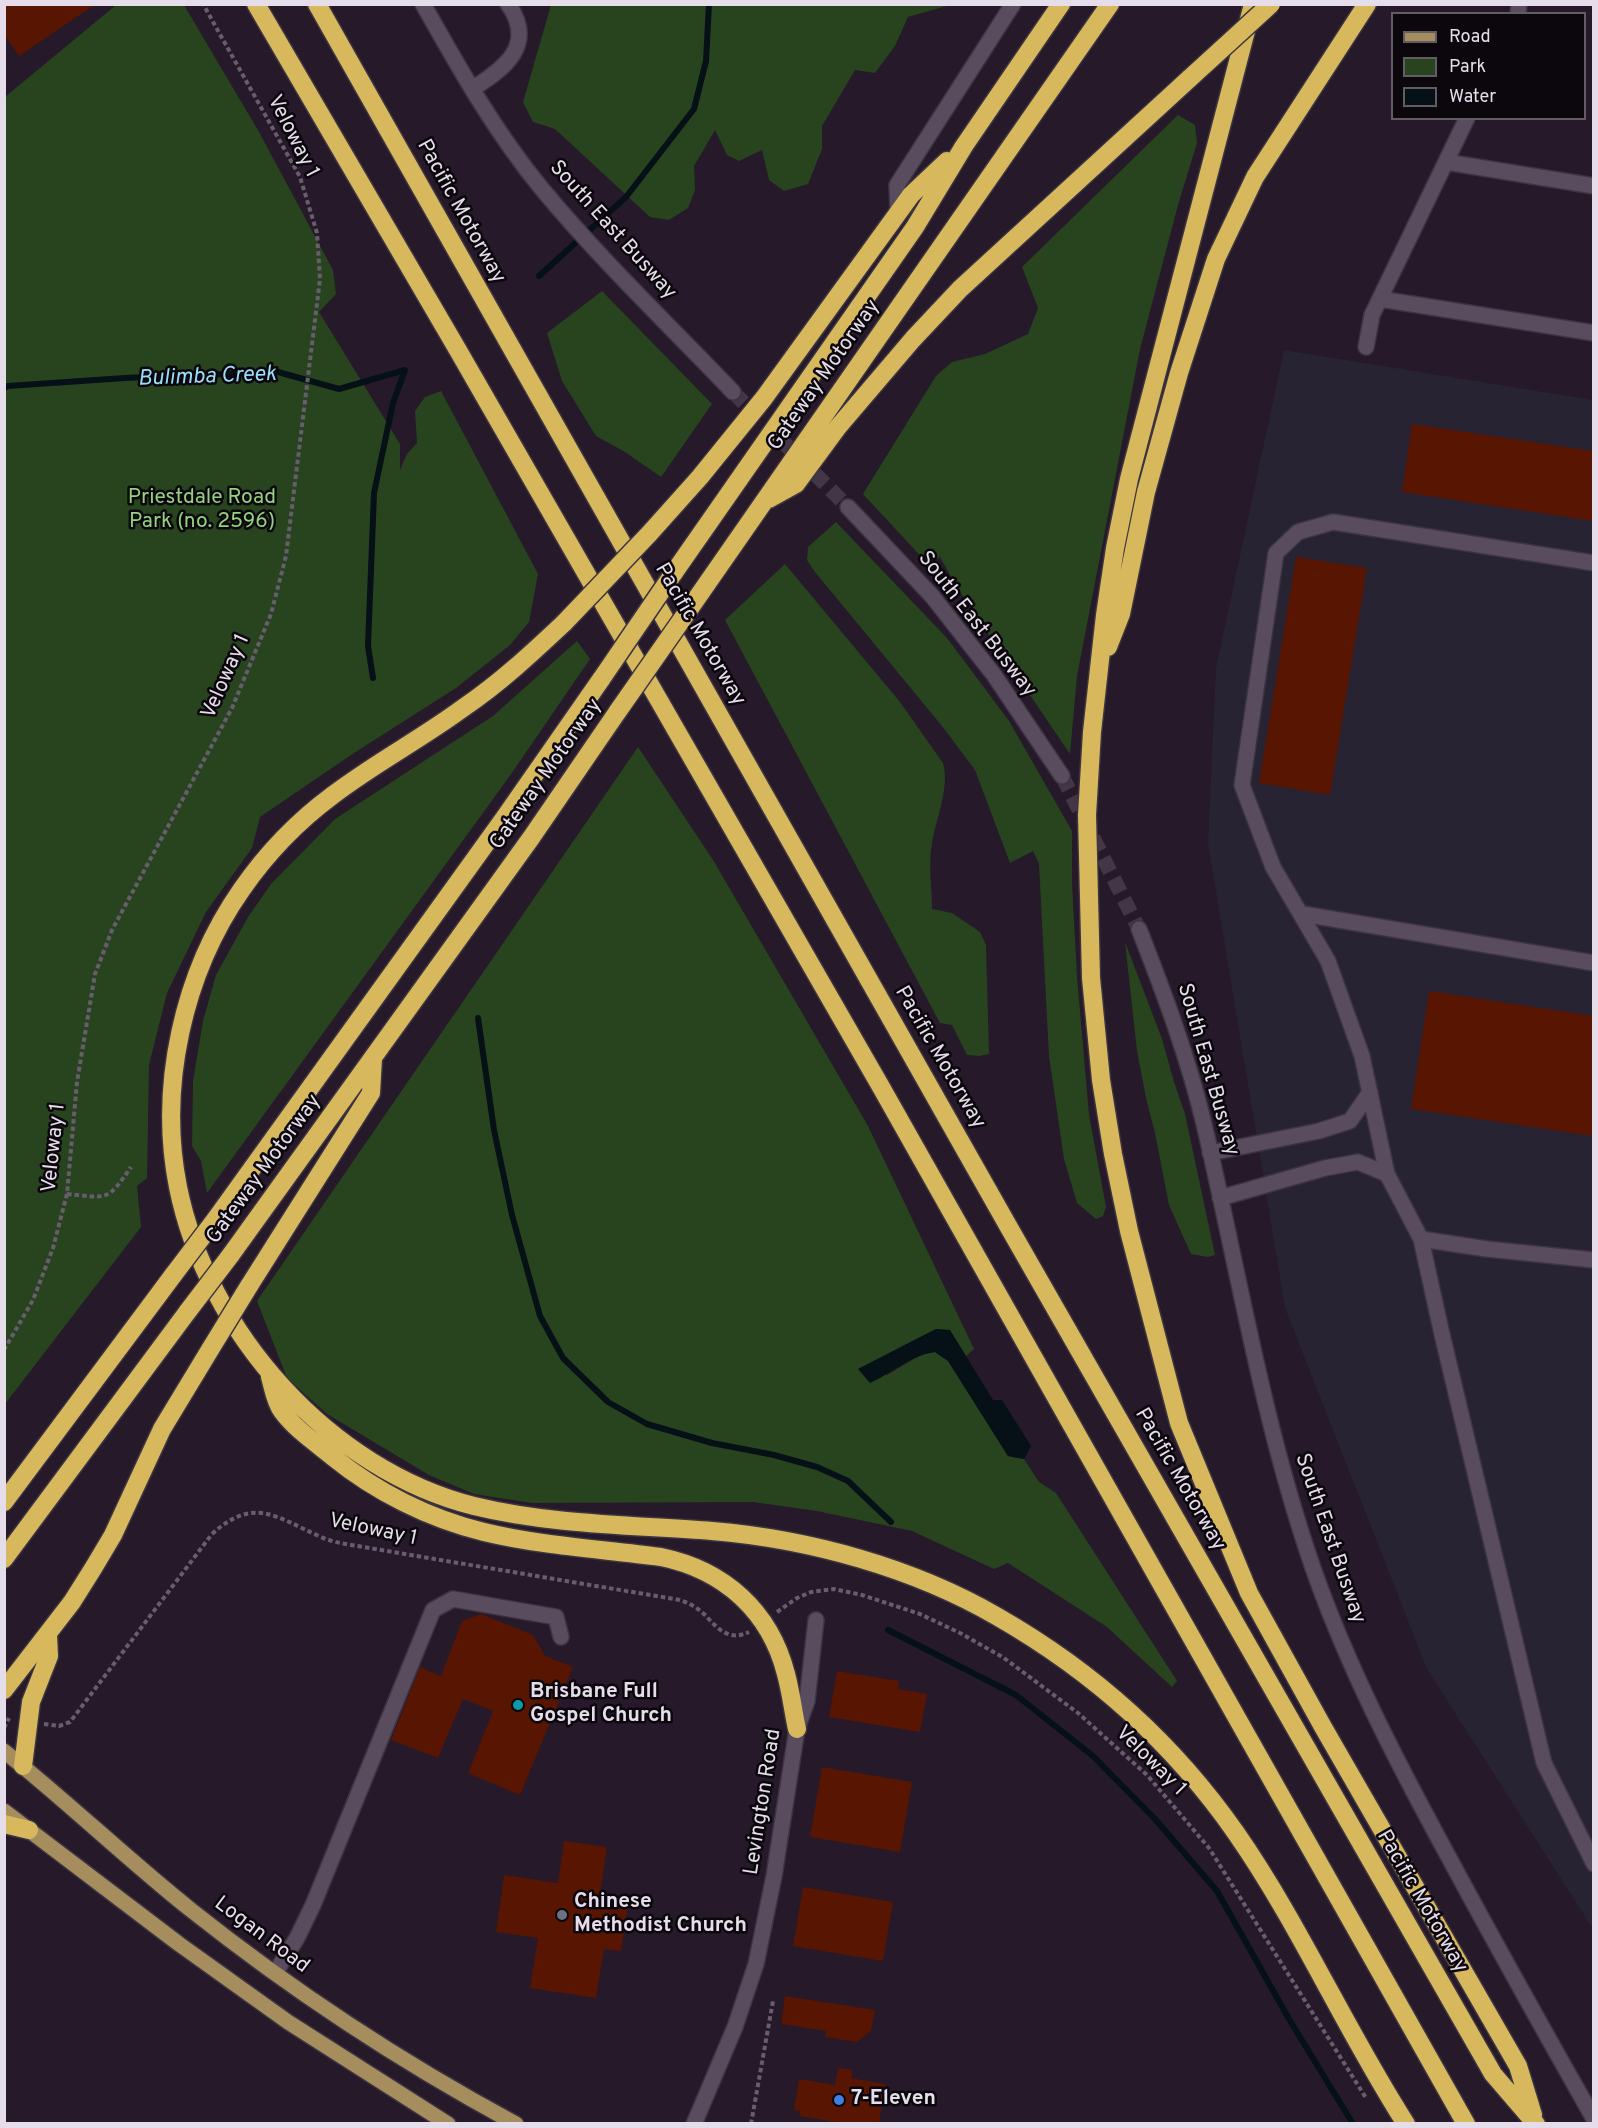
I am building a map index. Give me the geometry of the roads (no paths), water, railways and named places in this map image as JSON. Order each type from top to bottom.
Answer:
[{"type":"highway","points":[[256,4],[459,352],[881,1087],[1466,2124]]},
{"type":"highway","name":"Pacific Motorway","points":[[316,4],[999,1210],[1493,2074],[1535,2122]]},
{"type":"highway","name":"Gateway Motorway","points":[[4,1502],[215,1220],[505,817],[915,227],[963,146],[1061,4]]},
{"type":"highway","name":"Gateway Motorway","points":[[4,1559],[230,1257],[524,847],[1110,4]]},
{"type":"highway","points":[[1253,4],[1129,479],[1115,548],[1098,671],[1087,815],[1091,978],[1101,1080],[1129,1231],[1179,1423],[1249,1593],[1323,1727],[1518,2066],[1535,2122]]},
{"type":"highway","points":[[764,502],[796,484],[838,427],[913,339],[960,289],[1271,4]]},
{"type":"highway","points":[[1098,671],[1121,614],[1146,492],[1179,373],[1216,260],[1255,177],[1367,4]]},
{"type":"highway","points":[[963,146],[911,195],[764,398],[700,477],[564,622],[495,685],[461,711],[368,770],[299,823],[269,854],[241,890],[219,927],[202,964],[182,1026],[176,1060],[172,1124],[173,1155],[178,1188],[195,1245],[208,1276],[243,1338],[268,1372],[316,1420],[342,1442],[400,1477],[444,1497],[502,1512],[550,1520],[716,1532],[765,1538],[833,1552],[901,1573],[957,1596],[996,1616],[1064,1659],[1095,1682],[1166,1748],[1236,1833],[1270,1887],[1382,2086],[1406,2124]]},
{"type":"highway","points":[[4,1690],[72,1602],[113,1535],[162,1430],[249,1286],[371,1093],[374,1057]]},
{"type":"highway","points":[[268,1372],[280,1410],[295,1424],[342,1465],[388,1494],[417,1508],[446,1521],[482,1532],[543,1543],[661,1557],[686,1563],[712,1574],[753,1608],[770,1634],[786,1672],[797,1729]]},
{"type":"highway","points":[[23,1766],[32,1702],[49,1656],[48,1635]]},
{"type":"highway","points":[[4,1824],[29,1830]]},
{"type":"main road","name":"Logan Road","points":[[4,1751],[189,1908],[275,1973],[368,2038],[516,2124]]},
{"type":"main road","points":[[4,1811],[179,1944],[288,2022],[448,2124]]},
{"type":"street","name":"South East Busway","points":[[423,4],[472,89],[515,154],[542,189],[607,261],[734,392]]},
{"type":"street","points":[[898,212],[897,186],[1013,4]]},
{"type":"street","points":[[472,89],[496,74],[510,61],[516,50],[518,38],[513,7]]},
{"type":"street","points":[[1366,347],[1372,315],[1466,120]]},
{"type":"street","points":[[1446,162],[1593,186]]},
{"type":"street","points":[[1380,299],[1593,333]]},
{"type":"street","name":"South East Busway","points":[[848,507],[932,596],[994,675],[1062,776]]},
{"type":"street","points":[[1593,563],[1334,522],[1298,532],[1276,553],[1242,785],[1273,867],[1303,914],[1328,961],[1362,1056],[1387,1174],[1421,1239],[1544,1763],[1593,1864]]},
{"type":"street","points":[[1303,914],[1593,963]]},
{"type":"street","name":"South East Busway","points":[[1139,929],[1176,1025],[1210,1153],[1280,1464],[1314,1570],[1396,1761],[1504,1961],[1593,2119]]},
{"type":"street","points":[[1210,1153],[1319,1131],[1350,1121],[1370,1092]]},
{"type":"street","points":[[1220,1198],[1324,1168],[1358,1162],[1387,1174]]},
{"type":"street","points":[[1421,1239],[1487,1249],[1593,1260]]},
{"type":"street","points":[[275,1973],[297,1938],[313,1905],[433,1611],[453,1599],[556,1617],[561,1637]]},
{"type":"street","name":"Levington Road","points":[[694,2124],[731,2036],[756,1964],[774,1876],[797,1729],[807,1701],[816,1620]]},
{"type":"water","points":[[936,1329],[950,1330],[993,1400],[1002,1400],[1031,1446],[1024,1459],[1008,1456],[948,1361],[935,1352],[910,1360],[870,1383],[858,1369]]},
{"type":"waterway","name":"Bulimba Creek","points":[[539,276],[626,197],[694,109],[706,61],[709,4]]},
{"type":"waterway","name":"Bulimba Creek","points":[[4,388],[125,378],[278,372],[339,389],[405,370]]},
{"type":"waterway","points":[[373,678],[368,646],[374,493],[393,403],[405,370]]},
{"type":"waterway","points":[[478,1018],[494,1130],[512,1215],[540,1316],[563,1358],[608,1402],[647,1424],[712,1443],[774,1455],[817,1467],[848,1481],[891,1522]]},
{"type":"waterway","points":[[888,1630],[1016,1695],[1093,1756],[1155,1819],[1217,1891],[1289,2019],[1353,2124]]},
{"type":"tunnel","points":[[733,392],[848,507]]},
{"type":"tunnel","points":[[1062,776],[1139,929]]},
{"type":"place","name":"Brisbane Full Gospel Church","points":[[518,1705]]},
{"type":"place","name":"Chinese Methodist Church","points":[[562,1915]]},
{"type":"place","name":"7-Eleven","points":[[839,2100]]},
{"type":"park label","name":"Priestdale Road Park (no. 2596)","points":[[202,511]]}]
